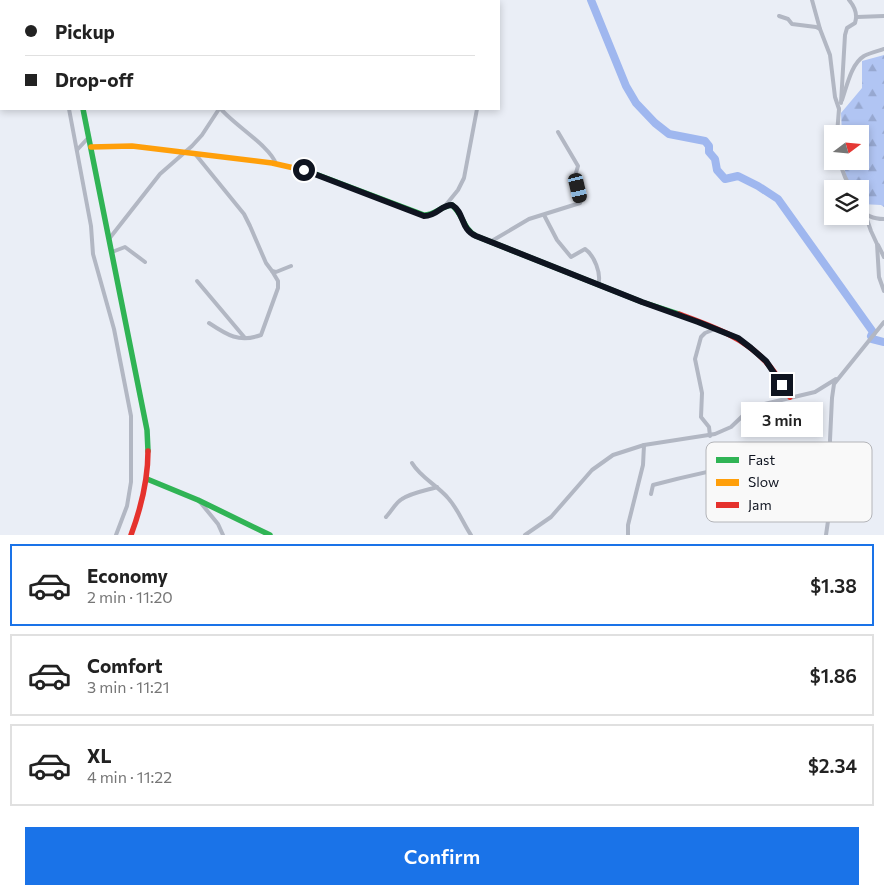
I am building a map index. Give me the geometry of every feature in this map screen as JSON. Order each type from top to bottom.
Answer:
[{"type":"street","points":[[812,0],[831,58],[835,97],[839,109]]},
{"type":"street","points":[[841,103],[847,28],[855,23],[857,18],[855,7],[849,0]]},
{"type":"street","points":[[780,16],[792,24],[820,29]]},
{"type":"street","points":[[857,18],[884,16]]},
{"type":"street","points":[[838,125],[839,109],[859,60],[865,55],[884,49]]},
{"type":"street","points":[[69,110],[91,226],[93,254],[114,329],[131,416],[131,482],[127,506],[116,535]]},
{"type":"street","points":[[83,110],[145,412],[149,454],[147,479],[132,535]]},
{"type":"street","points":[[109,239],[160,174],[202,135],[219,110]]},
{"type":"street","points":[[221,110],[261,144],[275,160],[276,164]]},
{"type":"street","points":[[91,147],[132,146],[276,164],[310,172],[424,216],[435,214],[445,206],[460,187],[464,178],[477,110]]},
{"type":"street","points":[[490,242],[537,216],[578,205],[581,200],[575,176],[578,166],[558,132]]},
{"type":"street","points":[[77,150],[89,137]]},
{"type":"street","points":[[194,154],[201,159],[244,214],[266,263],[278,281],[278,288],[261,335],[245,338],[232,337],[209,323]]},
{"type":"street","points":[[445,206],[452,205],[458,209],[468,232],[490,242],[738,338],[756,352],[776,374],[790,397]]},
{"type":"street","points":[[544,215],[557,240],[571,257],[585,249],[588,250],[597,269],[600,280],[598,285]]},
{"type":"street","points":[[869,216],[884,220]]},
{"type":"street","points":[[869,225],[884,257]]},
{"type":"street","points":[[878,244],[880,277],[884,291]]},
{"type":"street","points":[[112,252],[125,247],[145,262]]},
{"type":"street","points":[[272,271],[276,272],[291,266]]},
{"type":"street","points":[[196,281],[245,338]]},
{"type":"street","points":[[525,535],[551,517],[597,465],[613,455],[644,445],[710,436],[727,429],[752,407],[815,392],[836,380],[884,322]]},
{"type":"street","points":[[710,436],[709,427],[701,417],[702,393],[695,363],[701,337],[705,333],[716,329]]},
{"type":"street","points":[[830,442],[833,389],[836,380]]},
{"type":"street","points":[[628,535],[628,525],[643,465],[644,445]]},
{"type":"street","points":[[412,463],[425,478],[449,499],[471,535]]},
{"type":"street","points":[[651,494],[653,485],[706,472]]},
{"type":"street","points":[[147,479],[198,500],[270,535]]},
{"type":"street","points":[[386,517],[401,499],[419,490],[437,487]]},
{"type":"street","points":[[198,500],[218,524],[223,535]]},
{"type":"street","points":[[826,535],[828,522]]},
{"type":"green space","points":[[884,55],[884,207],[869,204],[869,180],[848,180],[845,170],[869,170],[869,125],[842,125],[841,113],[862,88],[862,61]]},
{"type":"waterway","points":[[591,0],[626,86],[636,103],[655,123],[669,134],[705,141],[709,146],[709,152],[715,159],[717,170],[725,179],[738,176],[778,199],[873,332],[871,336]]},
{"type":"waterway","points":[[872,339],[884,342]]},
{"type":"traffic: fast","points":[[83,110],[147,430],[148,451]]},
{"type":"traffic: fast","points":[[294,168],[310,172],[424,215],[452,205],[468,229],[476,236],[642,302],[679,314]]},
{"type":"traffic: fast","points":[[147,479],[198,500],[270,535]]},
{"type":"traffic: slow","points":[[91,147],[132,146],[272,163],[294,168]]},
{"type":"traffic: jam","points":[[679,314],[726,333],[757,353],[770,366],[790,397]]},
{"type":"traffic: jam","points":[[131,535],[143,494],[147,473],[148,451]]},
{"type":"route","points":[[304,170],[424,216],[433,215],[448,204],[452,205],[458,210],[464,227],[468,232],[476,236],[738,338],[766,361],[782,385]]}]
